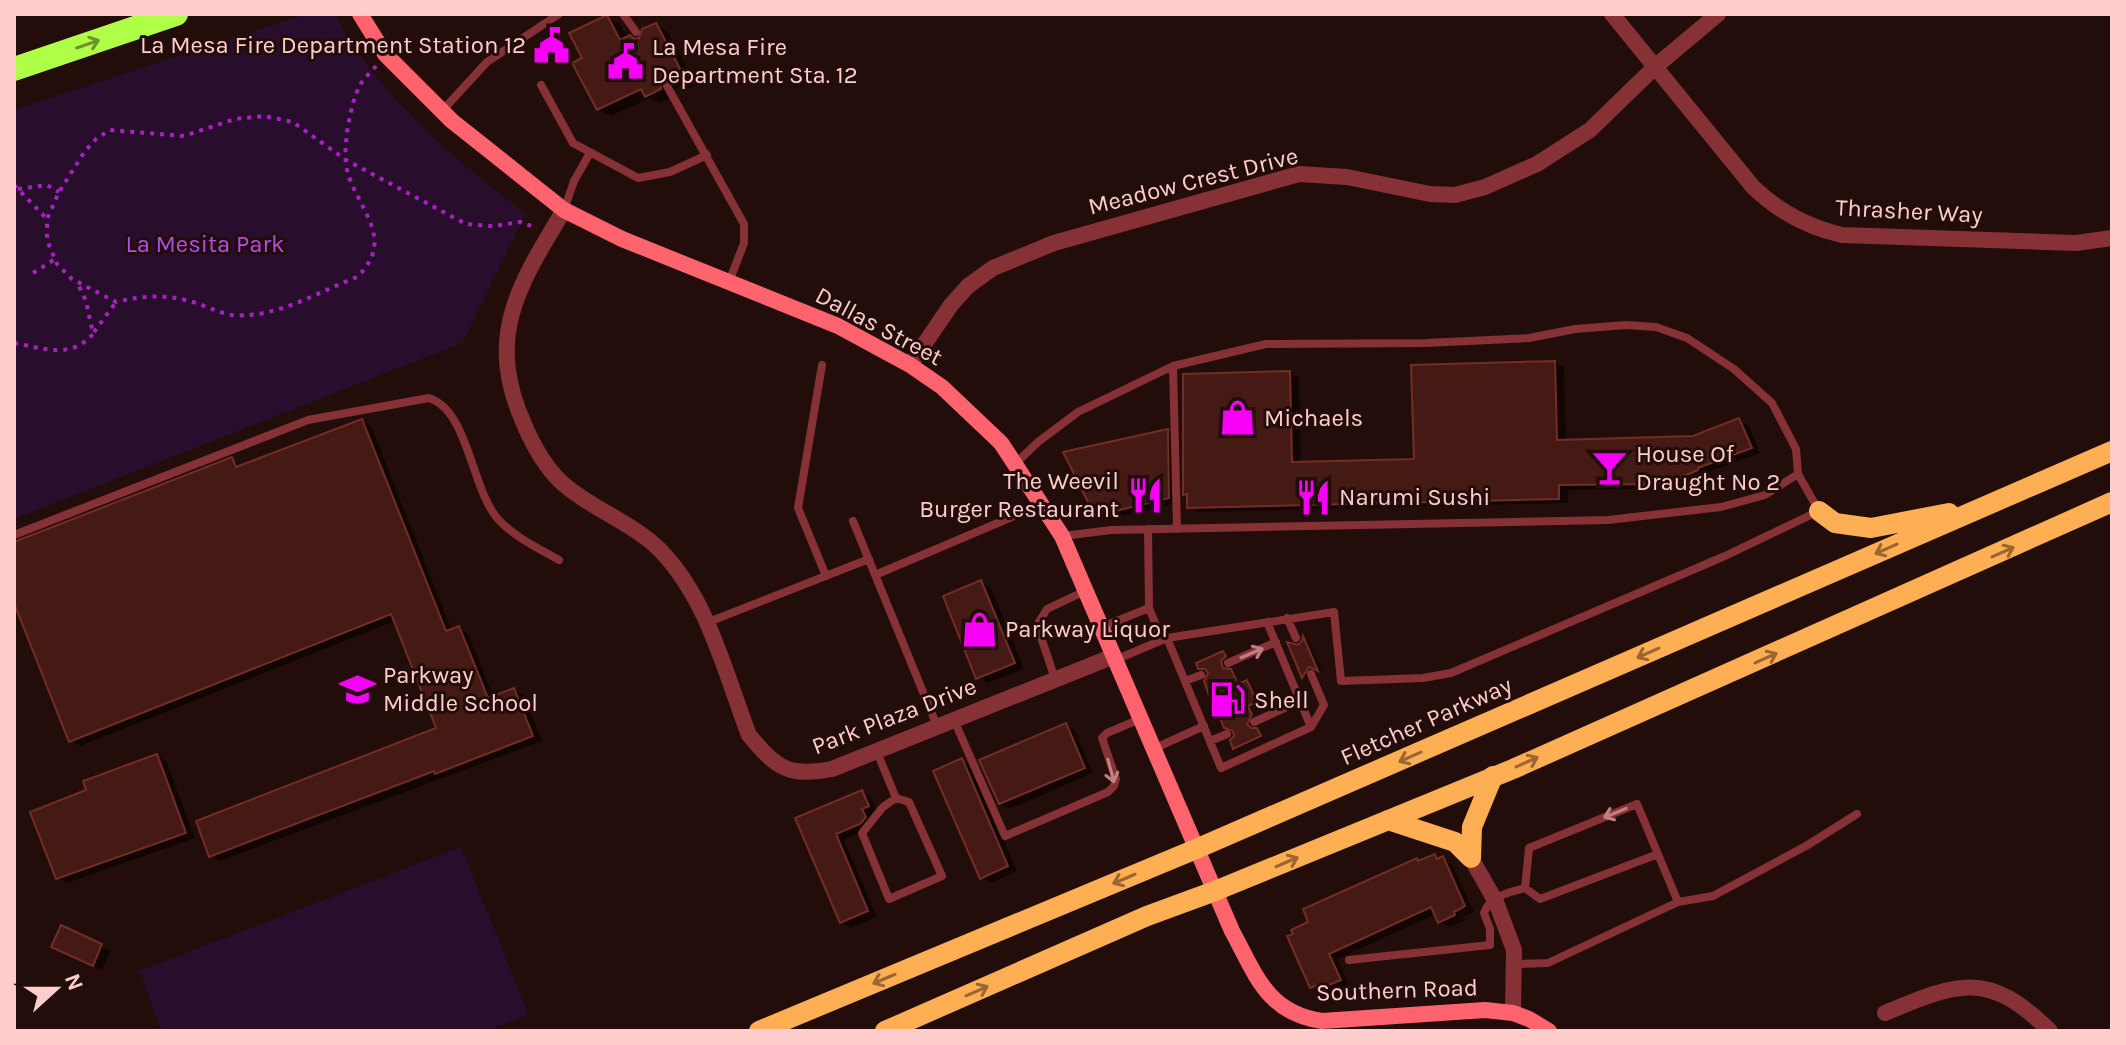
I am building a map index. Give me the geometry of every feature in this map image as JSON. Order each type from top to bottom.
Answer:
[{"type":"highway","points":[[14,69],[176,14]]},
{"type":"main road","name":"Fletcher Parkway","points":[[759,1031],[1196,849],[2112,451]]},
{"type":"main road","points":[[885,1031],[1147,916],[1493,776],[1816,636],[2112,502]]},
{"type":"main road","points":[[1819,511],[1835,523],[1871,528],[1980,508]]},
{"type":"main road","points":[[1471,858],[1472,827],[1493,776]]},
{"type":"main road","points":[[1388,820],[1455,842],[1471,858]]},
{"type":"street","name":"Thrasher Way","points":[[1612,14],[1753,187],[1781,211],[1811,227],[1842,235],[2076,243],[2112,238]]},
{"type":"street","name":"Meadow Crest Drive","points":[[910,365],[951,305],[968,286],[993,268],[1054,243],[1299,174],[1347,177],[1430,194],[1470,192],[1537,164],[1590,130],[1656,66],[1718,14]]},
{"type":"street","name":"Dallas Street","points":[[362,16],[385,54],[442,111],[564,210],[622,239],[838,326],[910,365],[952,396],[1001,443],[1062,536],[1196,849]]},
{"type":"street","name":"Park Plaza Drive","points":[[564,210],[511,308],[505,352],[512,397],[531,440],[560,480],[659,549],[694,593],[749,735],[763,752],[789,772],[807,774],[832,769],[1114,658]]},
{"type":"street","name":"Southern Road","points":[[1196,849],[1232,931],[1263,989],[1307,1025],[1485,1010],[1513,1013],[1549,1031]]},
{"type":"street","points":[[1471,858],[1494,898],[1514,950],[1513,1013]]},
{"type":"street","points":[[1885,1013],[1940,990],[1972,987],[1989,989],[2018,1002],[2050,1031]]},
{"type":"lane","points":[[442,111],[487,62],[559,14]]},
{"type":"lane","points":[[623,14],[636,32]]},
{"type":"lane","points":[[541,85],[573,143],[638,178],[670,172],[707,155]]},
{"type":"lane","points":[[667,86],[744,224],[744,243],[729,282]]},
{"type":"lane","points":[[564,210],[574,181],[590,153]]},
{"type":"lane","points":[[1015,464],[1078,412],[1173,366],[1266,344],[1426,343],[1529,338],[1575,329],[1626,325],[1656,327],[1687,338],[1734,369],[1772,403],[1796,449],[1798,474],[1819,511],[1725,556],[1451,673],[1423,678],[1341,681],[1334,612],[1164,639],[1114,658]]},
{"type":"lane","points":[[822,365],[798,508],[826,576]]},
{"type":"lane","points":[[1173,366],[1177,529]]},
{"type":"lane","points":[[14,535],[308,420],[429,398],[446,408],[459,430],[488,506],[498,520],[517,536],[559,560]]},
{"type":"lane","points":[[1062,536],[1111,530],[1608,520],[1721,507],[1765,495],[1798,474]]},
{"type":"lane","points":[[875,575],[1012,517]]},
{"type":"lane","points":[[853,521],[937,726]]},
{"type":"lane","points":[[1148,529],[1149,608],[1185,681],[1221,768],[1311,727],[1324,705],[1311,674]]},
{"type":"lane","points":[[706,623],[869,559]]},
{"type":"lane","points":[[1055,679],[1037,625],[1047,609],[1086,590]]},
{"type":"lane","points":[[1101,628],[1149,608]]},
{"type":"lane","points":[[1287,618],[1296,638]]},
{"type":"lane","points":[[1267,622],[1311,727]]},
{"type":"lane","points":[[1228,663],[1276,642]]},
{"type":"lane","points":[[1185,681],[1201,675]]},
{"type":"lane","points":[[1254,722],[1300,701]]},
{"type":"lane","points":[[954,720],[1005,836],[1108,792],[1116,779],[1102,738],[1140,719]]},
{"type":"lane","points":[[1153,749],[1204,726]]},
{"type":"lane","points":[[1210,741],[1227,734]]},
{"type":"lane","points":[[876,751],[896,798],[909,802],[942,876],[889,899],[862,833],[883,807],[896,798]]},
{"type":"lane","points":[[1525,888],[1529,848],[1637,804],[1678,902]]},
{"type":"lane","points":[[1514,964],[1548,963],[1678,902],[1713,896],[1806,846],[1857,814]]},
{"type":"lane","points":[[1525,888],[1540,899],[1658,854]]},
{"type":"lane","points":[[1349,960],[1490,945],[1490,929],[1484,913],[1487,904],[1494,898],[1525,888]]},
{"type":"path","points":[[385,54],[360,84],[350,116],[346,160],[347,171],[375,229],[369,266],[357,277],[267,314],[231,315],[183,299],[163,296],[141,296],[116,302],[78,283],[55,259],[47,240],[47,219],[59,192],[96,139],[110,130],[184,136],[235,119],[264,116],[293,122],[346,160],[466,224],[493,226],[520,222],[550,232]]},
{"type":"path","points":[[16,187],[47,185],[59,192]]},
{"type":"path","points":[[16,187],[47,219]]},
{"type":"path","points":[[33,273],[55,259]]},
{"type":"path","points":[[78,283],[86,301],[93,334]]},
{"type":"path","points":[[14,343],[67,351],[83,345],[116,302]]},
{"type":"green space","name":"La Mesita Park","points":[[306,14],[335,14],[373,72],[396,99],[445,148],[526,214],[462,343],[14,519],[14,110]]},
{"type":"green space","points":[[461,847],[529,1015],[486,1031],[162,1031],[139,971]]},
{"type":"building","name":"La Mesa Fire Department Sta. 12","points":[[607,15],[620,40],[630,35],[634,39],[639,38],[642,29],[656,23],[685,78],[673,83],[664,80],[661,89],[645,97],[641,89],[597,110],[572,63],[582,58],[569,33]]},
{"type":"building","points":[[1555,361],[1557,440],[1693,436],[1739,418],[1752,448],[1698,468],[1666,484],[1559,485],[1559,499],[1187,508],[1187,494],[1183,495],[1183,374],[1290,371],[1292,462],[1414,459],[1411,365]]},
{"type":"building","points":[[362,419],[446,631],[459,626],[488,698],[514,688],[533,736],[209,857],[196,821],[436,728],[391,614],[69,742],[14,603],[14,542],[232,457],[236,467]]},
{"type":"building","points":[[1168,429],[1169,498],[1095,516],[1063,452]]},
{"type":"building","name":"Parkway Liquor","points":[[981,580],[1015,663],[976,679],[943,596]]},
{"type":"building","points":[[1303,636],[1318,671],[1309,667],[1302,678],[1287,642],[1298,645]]},
{"type":"building","name":"Shell","points":[[1223,651],[1226,656],[1221,661],[1223,668],[1231,669],[1238,684],[1247,680],[1257,702],[1248,706],[1252,715],[1247,724],[1257,728],[1261,736],[1233,749],[1230,740],[1234,736],[1233,731],[1224,728],[1220,718],[1217,719],[1204,681],[1208,673],[1205,669],[1198,669],[1196,663]]},
{"type":"building","points":[[1066,723],[1085,768],[999,804],[979,760]]},
{"type":"building","points":[[157,754],[186,833],[56,879],[30,812],[86,790],[83,781]]},
{"type":"building","points":[[962,758],[1008,866],[980,879],[933,771]]},
{"type":"building","points":[[862,790],[869,806],[862,809],[866,817],[860,824],[836,834],[868,911],[840,923],[795,818]]},
{"type":"building","points":[[1435,854],[1437,859],[1443,856],[1465,906],[1438,923],[1431,907],[1329,954],[1341,980],[1320,989],[1318,985],[1310,988],[1287,936],[1293,934],[1291,930],[1308,922],[1303,909],[1417,858],[1418,861]]},
{"type":"building","points":[[61,925],[102,944],[93,966],[51,947]]},
{"type":"place","name":"La Mesa Fire Department Station 12","points":[[552,45]]},
{"type":"place","name":"La Mesa Fire Department Sta. 12","points":[[626,61]]},
{"type":"place","name":"Michaels","points":[[1238,418]]},
{"type":"place","name":"House Of Draught No 2","points":[[1610,468]]},
{"type":"place","name":"The Weevil Burger Restaurant","points":[[1145,495]]},
{"type":"place","name":"Narumi Sushi","points":[[1313,497]]},
{"type":"place","name":"Parkway Liquor","points":[[979,629]]},
{"type":"place","name":"Parkway Middle School","points":[[357,689]]},
{"type":"place","name":"Shell","points":[[1228,700]]}]
